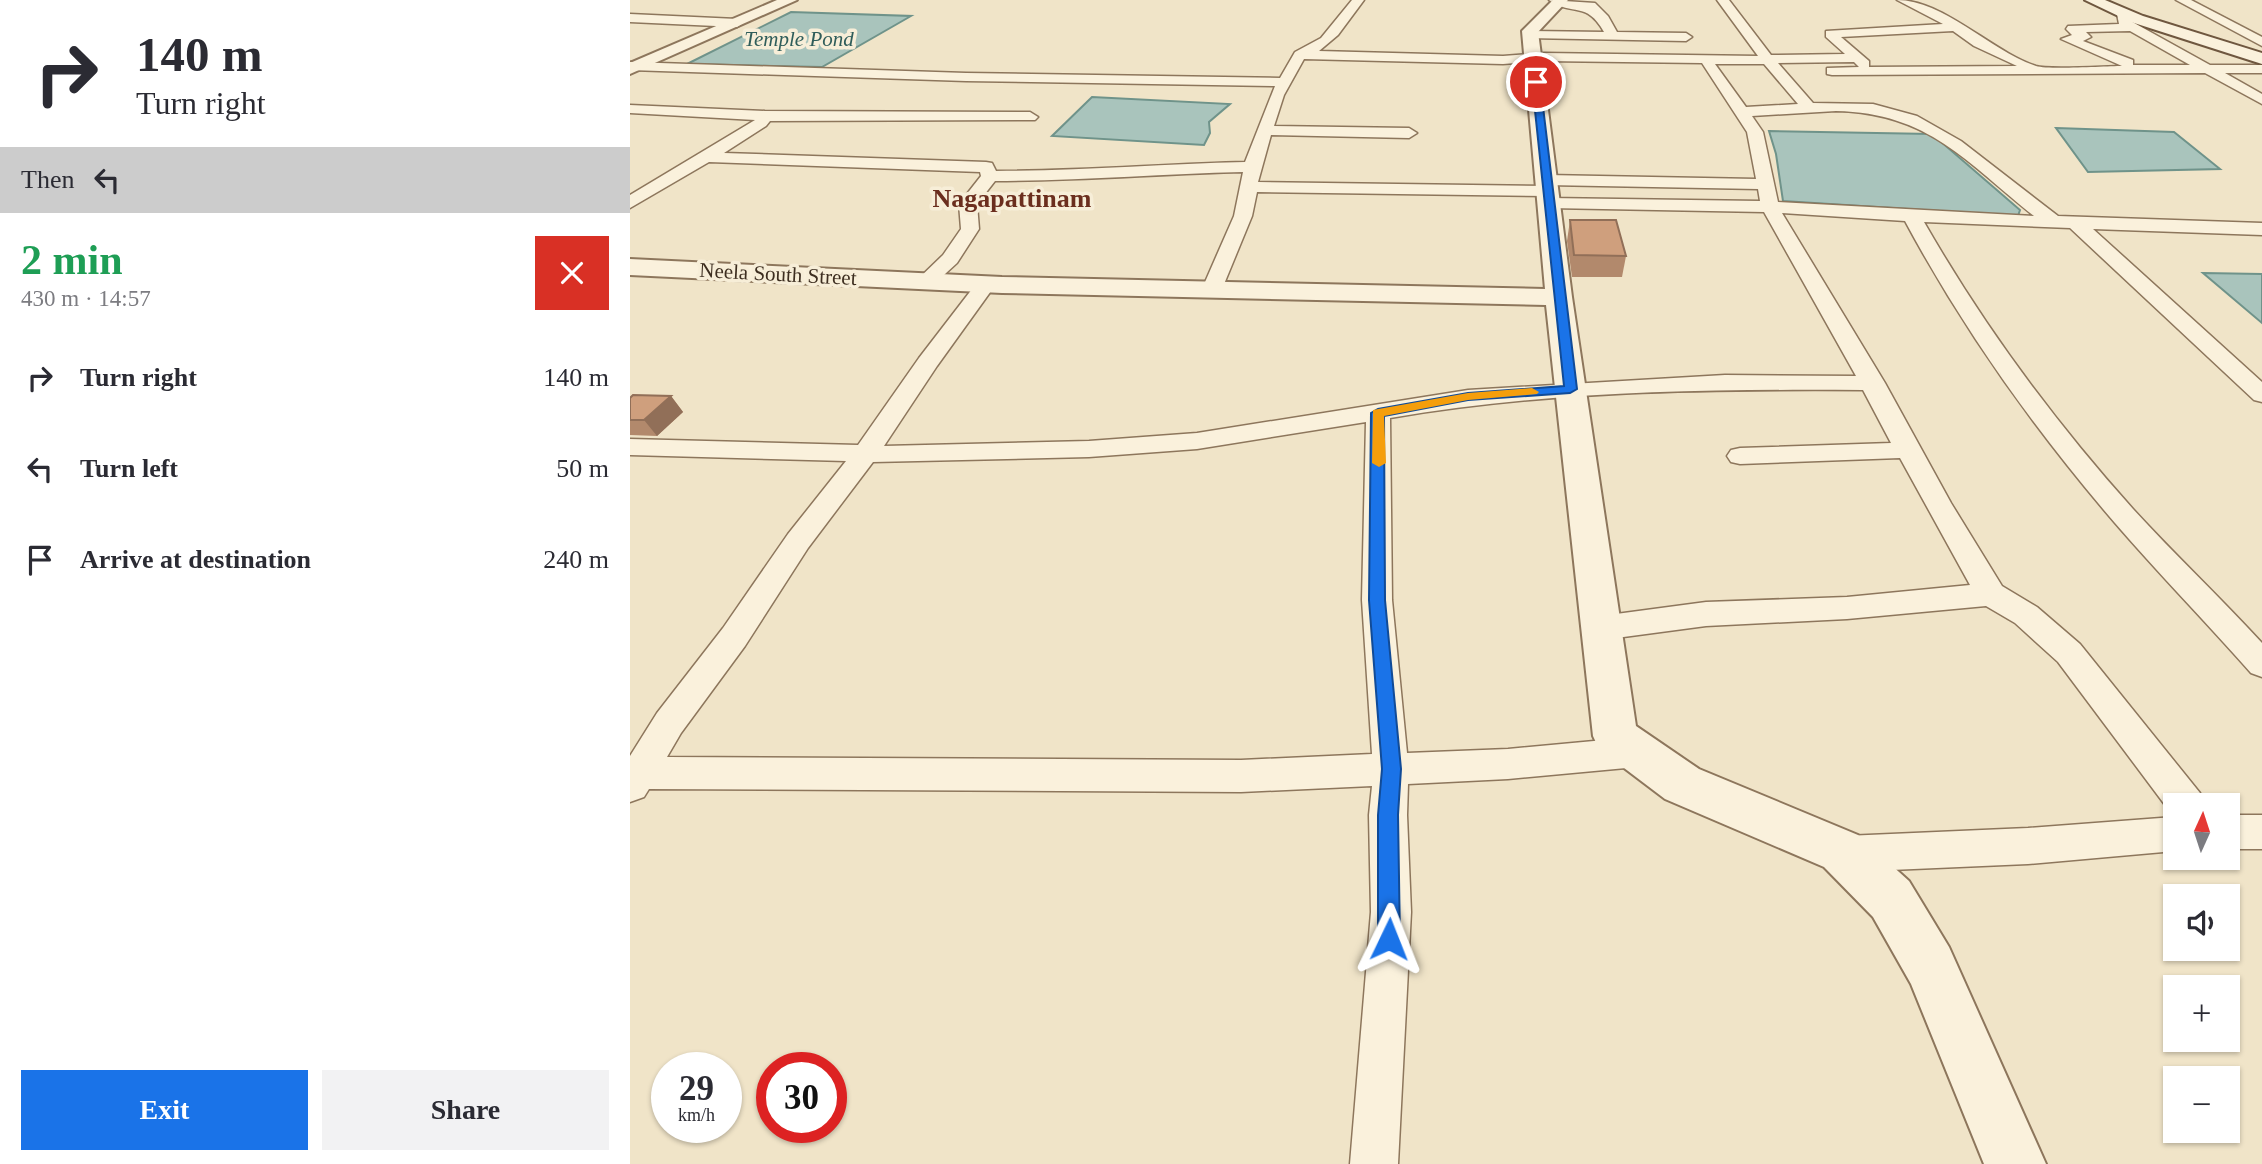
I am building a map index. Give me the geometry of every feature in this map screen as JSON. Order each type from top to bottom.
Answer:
[{"type":"street","points":[[632,67],[790,0]]},
{"type":"street","points":[[1212,289],[1243,216],[1252,167],[1283,82],[1300,55],[1312,52],[1358,0]]},
{"type":"street","points":[[1555,0],[1591,5],[1604,19],[1612,36]]},
{"type":"street","points":[[1561,0],[1530,30],[1570,389],[1615,736],[1682,784],[1845,855],[1891,899],[1930,966],[2015,1164]]},
{"type":"street","points":[[1723,0],[1767,59],[1810,109]]},
{"type":"street","points":[[1903,0],[2036,70]]},
{"type":"street","points":[[2092,0],[2262,100]]},
{"type":"street","points":[[2182,0],[2262,42]]},
{"type":"street","points":[[630,18],[737,23]]},
{"type":"street","points":[[2142,68],[2067,39],[2085,37],[2072,29],[2128,21],[2262,59]]},
{"type":"street","points":[[2225,22],[2254,22]]},
{"type":"street","points":[[1872,71],[1830,34],[1953,27]]},
{"type":"street","points":[[1911,30],[1931,45]]},
{"type":"street","points":[[1300,55],[1503,60],[1532,47],[1612,36],[1686,37]]},
{"type":"street","points":[[1532,47],[1706,60],[1873,52]]},
{"type":"street","points":[[1974,55],[2003,54]]},
{"type":"street","points":[[1706,60],[1755,132],[1770,206],[1779,225],[1873,383],[1908,450],[1991,594],[2026,615],[2068,653],[2111,704],[2178,793]]},
{"type":"street","points":[[632,67],[1283,82]]},
{"type":"street","points":[[1779,71],[2262,69]]},
{"type":"street","points":[[813,85],[831,73]]},
{"type":"street","points":[[630,203],[761,123],[765,116],[794,98]]},
{"type":"street","points":[[630,109],[765,116],[1030,117]]},
{"type":"street","points":[[1741,112],[1880,110],[1930,128],[2054,222]]},
{"type":"street","points":[[1265,130],[1409,133]]},
{"type":"street","points":[[706,157],[978,167],[988,169],[990,176]]},
{"type":"street","points":[[990,176],[1062,176],[1144,169],[1252,167]]},
{"type":"street","points":[[926,281],[950,259],[970,229],[968,204],[990,176]]},
{"type":"street","points":[[1250,187],[1548,191],[1767,184]]},
{"type":"street","points":[[1548,191],[1911,215],[2262,229]]},
{"type":"street","points":[[1911,215],[1947,277],[2017,383],[2061,440],[2107,497],[2262,664]]},
{"type":"street","points":[[2076,223],[2262,396]]},
{"type":"street","name":"Neela South Street","points":[[630,267],[986,284],[1559,297]]},
{"type":"street","points":[[633,778],[669,723],[734,637],[826,503],[866,453],[927,363],[986,284]]},
{"type":"street","points":[[630,447],[866,453],[1089,449],[1197,441],[1468,397],[1725,382],[1873,383]]},
{"type":"street","points":[[1374,1164],[1391,912],[1388,815],[1391,769],[1377,600],[1378,413]]},
{"type":"street","points":[[1740,456],[1908,450]]},
{"type":"street","points":[[1601,628],[1706,614],[1847,608],[1991,594]]},
{"type":"street","points":[[633,778],[1241,776],[1508,764],[1637,752]]},
{"type":"street","points":[[2240,832],[2262,832]]},
{"type":"street","points":[[1845,855],[2028,846],[2163,835]]},
{"type":"water","name":"Temple Pond","points":[[791,12],[911,16],[822,67],[687,64]]},
{"type":"water","points":[[1092,97],[1230,104],[1209,122],[1210,133],[1204,145],[1052,136]]},
{"type":"water","points":[[2056,128],[2174,132],[2220,169],[2088,172]]},
{"type":"water","points":[[1769,131],[1932,134],[2020,210],[2018,216],[1783,201],[1776,154]]},
{"type":"water","points":[[2203,273],[2262,274],[2262,323]]},
{"type":"building","points":[[1570,220],[1616,220],[1626,256],[1574,255]]},
{"type":"building","points":[[633,395],[671,396],[644,420],[630,420],[630,398]]},
{"type":"slow traffic","points":[[1379,463],[1378,413],[1468,397],[1532,392]]},
{"type":"district","name":"Nagapattinam","points":[[1012,198]]},
{"type":"route","points":[[1389,939],[1391,912],[1388,815],[1391,769],[1377,600],[1378,413],[1468,397],[1570,389],[1536,82]]}]
